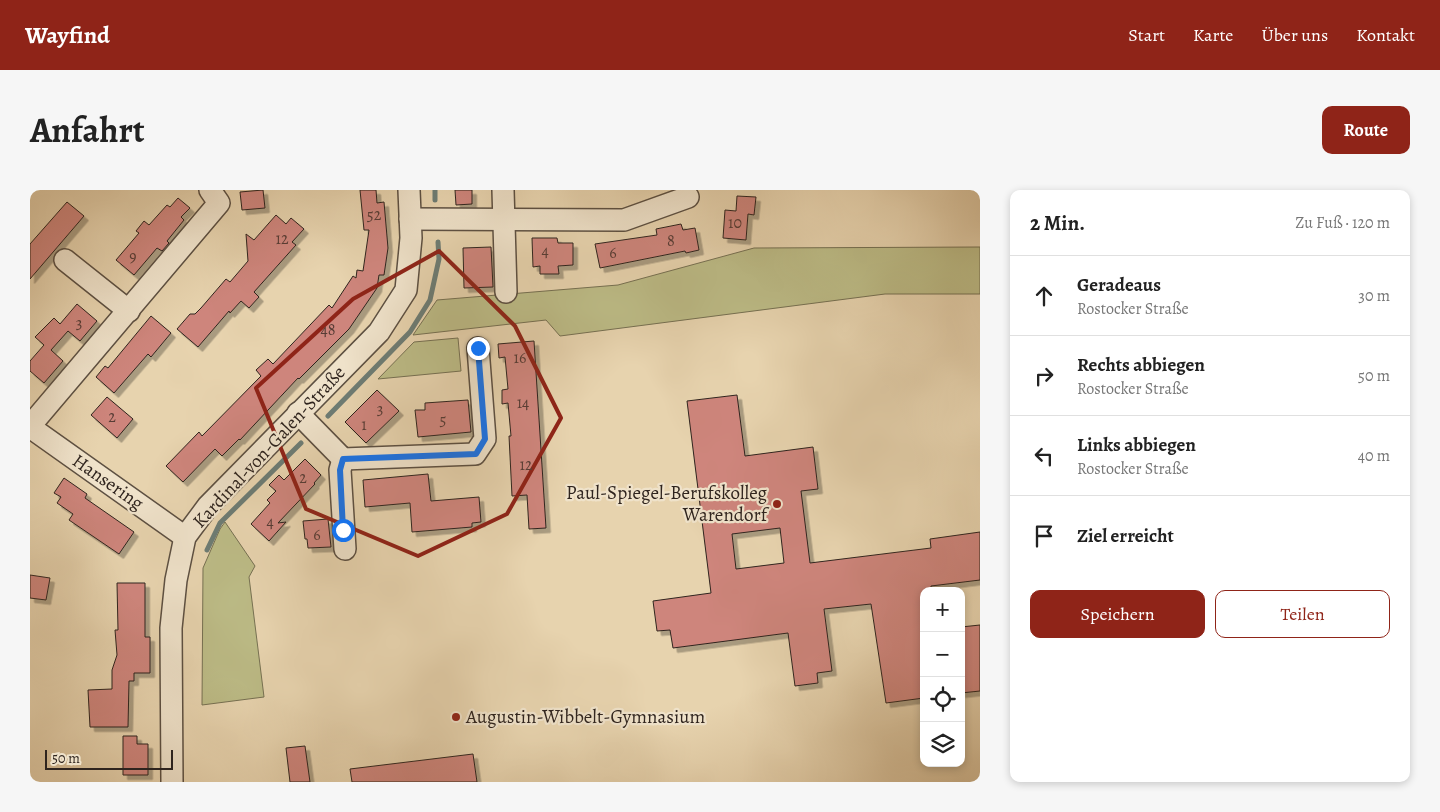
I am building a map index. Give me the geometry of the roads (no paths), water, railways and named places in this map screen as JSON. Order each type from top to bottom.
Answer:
[{"type":"street","points":[[30,426],[219,204],[210,190]]},
{"type":"street","name":"Kardinal-von-Galen-Straße","points":[[172,782],[171,628],[176,580],[185,537],[208,506],[379,332],[406,290],[411,238],[409,190]]},
{"type":"street","points":[[504,190],[506,292]]},
{"type":"street","points":[[410,219],[624,220],[688,197]]},
{"type":"street","points":[[65,260],[129,311]]},
{"type":"street","points":[[298,413],[343,459],[476,454],[485,439],[478,348]]},
{"type":"street","name":"Hansering","points":[[30,426],[185,537]]},
{"type":"street","points":[[343,459],[340,470],[345,549]]},
{"type":"waterway","points":[[435,190],[435,200]]},
{"type":"waterway","points":[[328,416],[410,332],[430,300],[439,259],[438,242]]},
{"type":"waterway","points":[[207,550],[220,523],[301,443]]},
{"type":"place","name":"Paul-Spiegel-Berufskolleg Warendorf","points":[[777,504]]},
{"type":"place","name":"Augustin-Wibbelt-Gymnasium","points":[[456,717]]}]
